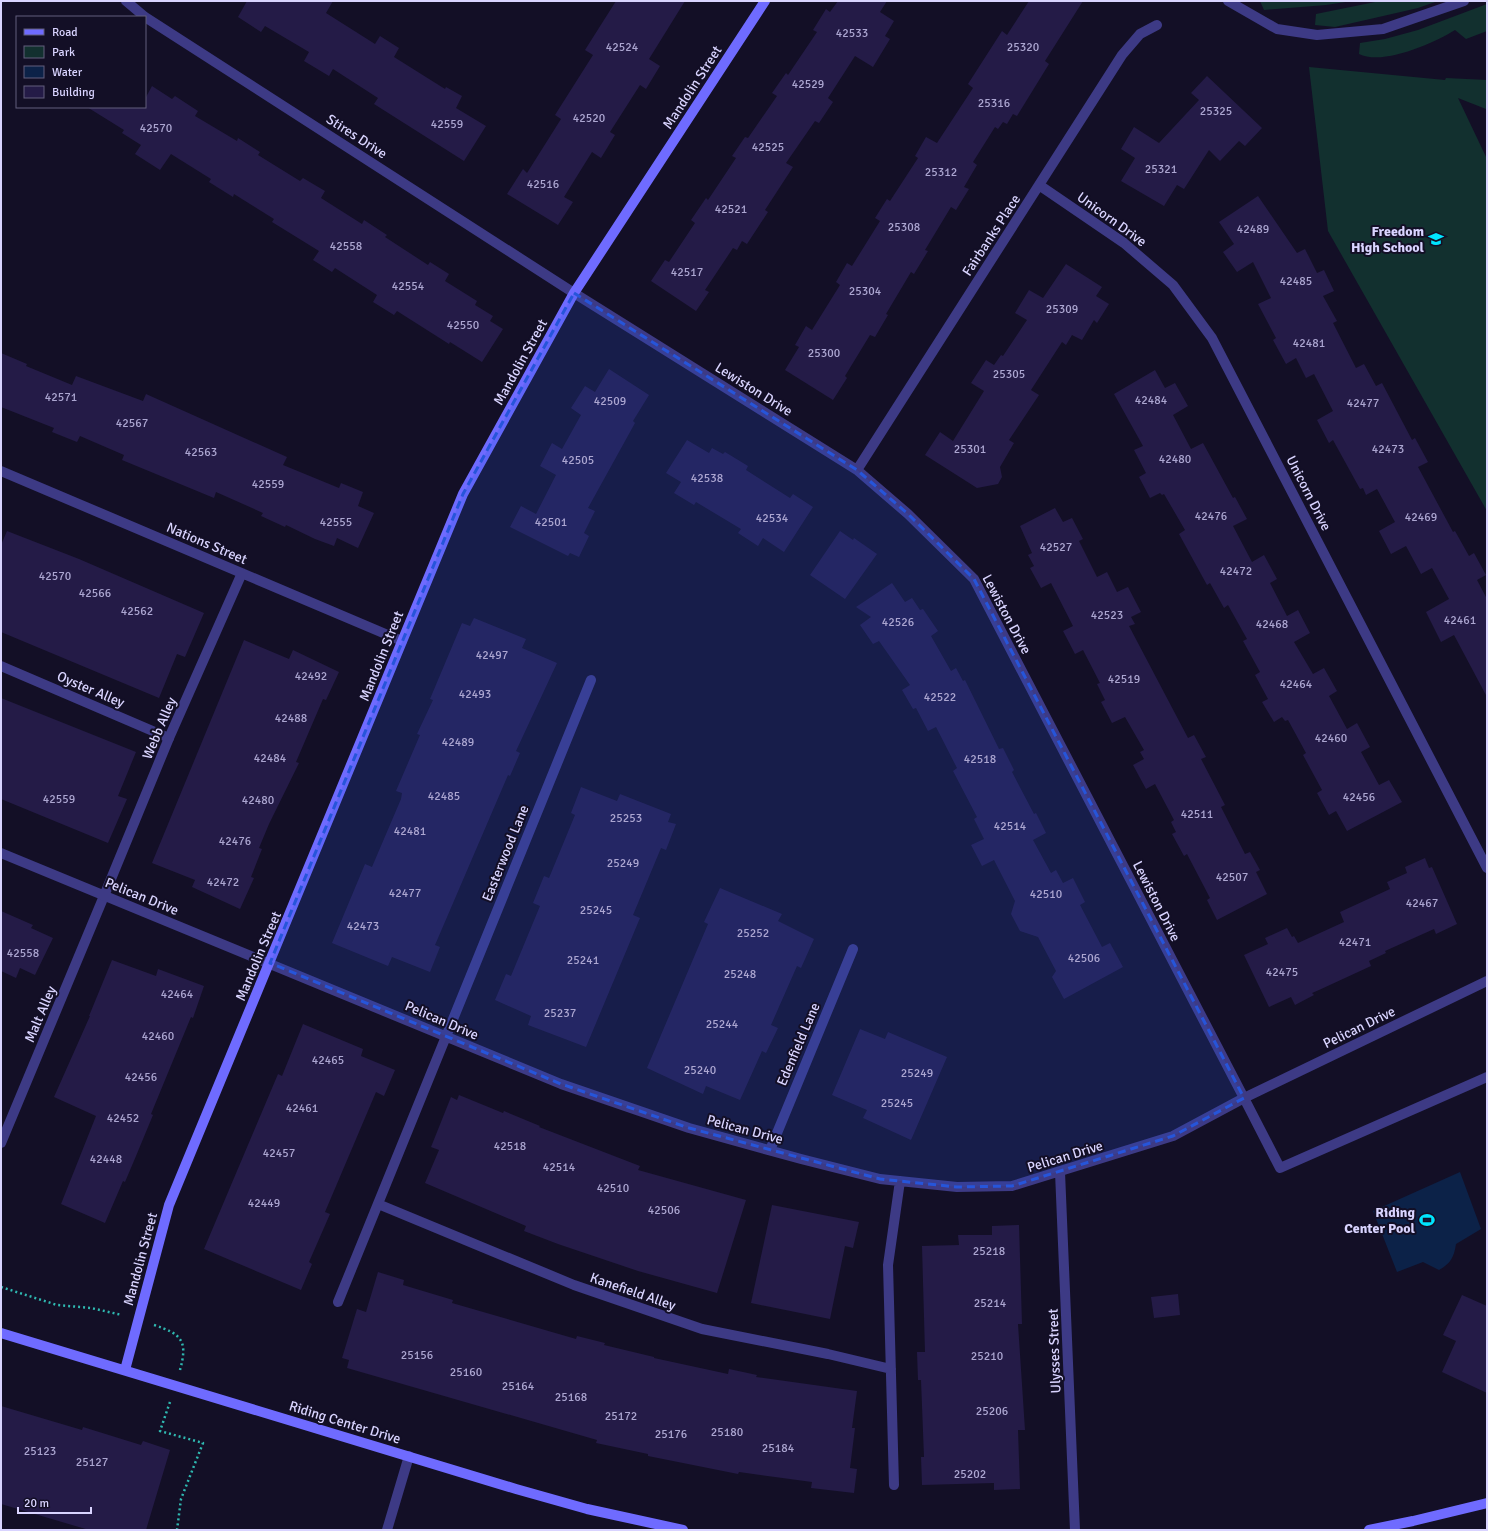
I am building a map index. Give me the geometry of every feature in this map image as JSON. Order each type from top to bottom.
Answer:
[{"type":"street","name":"Stires Drive","points":[[126,1],[144,16]]},
{"type":"street","name":"Mandolin Street","points":[[125,1370],[169,1204],[463,494],[574,293],[765,1]]},
{"type":"street","points":[[1228,1],[1277,29],[1317,35],[1383,29],[1464,1]]},
{"type":"street","name":"Stires Drive","points":[[146,18],[574,293]]},
{"type":"street","name":"Fairbanks Place","points":[[857,470],[1122,54],[1140,34],[1158,25]]},
{"type":"street","name":"Unicorn Drive","points":[[1039,185],[1124,243],[1173,285],[1212,338],[1487,868]]},
{"type":"street","name":"Lewiston Drive","points":[[574,293],[857,470],[908,514],[974,579],[1280,1168],[1487,1077]]},
{"type":"street","name":"Nations Street","points":[[1,471],[402,641]]},
{"type":"street","name":"Webb Alley","points":[[104,896],[170,738],[242,573]]},
{"type":"street","name":"Oyster Alley","points":[[1,666],[170,738]]},
{"type":"street","name":"Easterwood Lane","points":[[445,1036],[591,680]]},
{"type":"street","name":"Pelican Drive","points":[[1,852],[104,896],[561,1084],[689,1128],[880,1179],[957,1187],[1012,1186],[1173,1136],[1244,1098],[1487,981]]},
{"type":"street","name":"Malt Alley","points":[[1,1143],[104,896]]},
{"type":"street","name":"Edenfield Lane","points":[[770,1150],[853,949]]},
{"type":"street","points":[[338,1302],[445,1036]]},
{"type":"street","name":"Ulysses Street","points":[[1060,1172],[1074,1530]]},
{"type":"street","points":[[894,1485],[888,1265],[900,1181]]},
{"type":"street","name":"Kanefield Alley","points":[[378,1204],[574,1285],[702,1329],[828,1354],[891,1369]]},
{"type":"street","name":"Riding Center Drive","points":[[1,1333],[587,1508],[683,1530]]},
{"type":"street","points":[[387,1530],[409,1456]]},
{"type":"street","points":[[1369,1530],[1413,1522],[1487,1503]]},
{"type":"path","points":[[1,1287],[57,1305],[91,1308],[138,1320],[170,1330],[182,1341],[184,1349],[183,1360],[176,1386],[160,1430],[203,1443],[181,1499],[177,1530]]},
{"type":"highlighted area","points":[[574,293],[857,470],[908,514],[974,579],[1244,1098],[1173,1136],[1012,1186],[957,1187],[880,1179],[689,1128],[561,1084],[270,963],[463,494]]},
{"type":"green space","points":[[1260,1],[1352,1],[1326,5],[1264,10]]},
{"type":"green space","points":[[1380,1],[1438,1],[1418,8],[1335,27],[1315,25],[1316,14]]},
{"type":"green space","points":[[1487,4],[1487,31],[1466,39],[1455,30],[1435,41],[1394,55],[1369,57],[1359,54],[1360,43],[1385,39],[1418,30]]},
{"type":"green space","name":"Freedom High School","points":[[1309,67],[1445,80],[1446,78],[1487,80],[1487,111],[1486,109],[1458,98],[1487,159],[1487,511],[1328,231]]},
{"type":"water","name":"Riding Center Pool","points":[[1460,1172],[1481,1229],[1456,1244],[1451,1259],[1439,1270],[1423,1262],[1397,1272],[1373,1211]]},
{"type":"building","points":[[247,1],[333,1],[326,13],[375,44],[380,36],[399,48],[394,57],[445,89],[446,87],[462,96],[456,108],[486,126],[464,161],[374,104],[378,98],[333,69],[329,76],[304,61],[309,52],[265,26],[261,32],[238,17]]},
{"type":"building","points":[[616,1],[685,1],[649,59],[660,66],[646,89],[640,85],[610,132],[615,135],[601,158],[592,152],[564,197],[573,202],[558,225],[507,194],[523,169],[527,173],[561,119],[555,115],[593,55],[585,50]]},
{"type":"building","points":[[838,1],[887,1],[880,12],[894,21],[885,36],[890,39],[873,67],[855,56],[828,98],[833,102],[819,123],[815,121],[786,163],[793,167],[765,210],[768,212],[747,244],[742,241],[737,250],[733,248],[705,290],[709,292],[696,311],[651,281],[665,260],[669,262],[695,223],[691,220],[706,198],[708,200],[736,158],[732,156],[745,137],[748,138],[777,96],[772,93],[786,73],[788,75],[817,32],[813,30],[826,9],[830,12]]},
{"type":"building","points":[[1029,1],[1083,1],[1045,61],[1049,64],[1017,116],[1013,114],[1007,124],[1003,122],[998,129],[995,127],[973,162],[977,165],[964,187],[969,189],[956,210],[951,207],[925,250],[928,251],[914,274],[911,272],[886,314],[888,315],[875,337],[870,335],[845,376],[847,378],[833,400],[785,370],[799,347],[795,345],[806,326],[812,330],[840,285],[836,282],[847,263],[852,266],[880,221],[875,218],[887,199],[890,201],[918,158],[915,156],[926,137],[937,143],[973,88],[968,84],[1002,31],[1007,35]]},
{"type":"building","points":[[1207,76],[1262,128],[1245,146],[1239,141],[1220,161],[1209,150],[1184,189],[1177,185],[1164,206],[1121,181],[1135,158],[1121,149],[1134,127],[1159,143],[1199,100],[1191,93]]},
{"type":"building","points":[[152,86],[172,99],[175,96],[198,111],[195,116],[237,141],[238,138],[260,152],[258,155],[300,181],[303,178],[325,191],[321,198],[362,224],[364,220],[387,235],[385,237],[428,265],[430,262],[449,274],[445,281],[477,301],[475,305],[493,316],[490,321],[503,329],[482,362],[450,342],[449,344],[397,311],[394,315],[373,302],[377,295],[335,268],[332,272],[313,260],[319,251],[272,222],[274,219],[234,194],[233,197],[209,182],[211,179],[171,154],[160,170],[135,154],[141,145],[122,133],[124,130],[89,108],[146,108],[146,97]]},
{"type":"building","points":[[1258,196],[1297,253],[1305,249],[1317,273],[1324,270],[1334,291],[1323,296],[1337,321],[1333,323],[1356,368],[1364,364],[1376,386],[1382,383],[1412,440],[1415,438],[1428,462],[1418,467],[1453,532],[1455,531],[1469,556],[1474,553],[1486,575],[1477,580],[1487,599],[1487,697],[1454,635],[1441,642],[1426,612],[1449,599],[1432,568],[1421,574],[1406,546],[1391,554],[1379,531],[1395,522],[1377,489],[1366,495],[1363,488],[1360,489],[1333,440],[1329,443],[1317,420],[1333,411],[1314,374],[1306,378],[1296,358],[1286,364],[1273,340],[1276,338],[1258,304],[1271,298],[1253,262],[1237,272],[1223,252],[1234,244],[1219,222]]},
{"type":"building","points":[[1066,264],[1102,287],[1096,296],[1109,304],[1097,323],[1094,320],[1082,340],[1072,335],[1066,345],[1062,342],[1031,390],[1039,395],[1009,440],[1014,443],[1000,467],[1002,477],[998,484],[977,488],[925,455],[940,432],[953,441],[984,391],[971,383],[986,360],[994,365],[1001,355],[1003,356],[1027,320],[1015,313],[1029,290],[1043,298]]},
{"type":"building","points":[[1,353],[27,364],[26,366],[72,385],[76,376],[143,401],[146,394],[287,457],[283,465],[339,488],[341,483],[363,492],[358,506],[374,513],[358,548],[337,538],[334,546],[315,539],[286,525],[285,527],[261,516],[263,513],[216,492],[214,498],[122,460],[124,455],[80,436],[77,442],[52,432],[54,428],[1,407]]},
{"type":"building","points":[[609,369],[649,395],[633,421],[635,423],[588,508],[595,511],[584,533],[589,536],[579,557],[570,553],[568,556],[510,527],[521,506],[536,514],[556,475],[540,466],[552,443],[562,449],[581,415],[571,408],[585,386],[595,392]]},
{"type":"building","points":[[1155,370],[1165,388],[1175,383],[1188,406],[1173,415],[1191,449],[1203,443],[1233,498],[1235,497],[1247,519],[1233,526],[1252,562],[1264,555],[1277,579],[1270,583],[1287,616],[1298,610],[1310,633],[1294,642],[1313,674],[1324,668],[1337,691],[1329,696],[1347,729],[1357,723],[1370,747],[1361,752],[1379,785],[1389,780],[1402,802],[1347,831],[1336,811],[1329,815],[1317,793],[1322,790],[1303,755],[1306,753],[1288,720],[1285,721],[1282,717],[1274,722],[1262,702],[1268,699],[1255,675],[1260,672],[1243,641],[1247,639],[1228,605],[1224,608],[1210,583],[1207,585],[1179,534],[1185,530],[1164,494],[1162,495],[1160,493],[1150,498],[1139,477],[1146,473],[1134,450],[1143,446],[1114,394]]},
{"type":"building","points":[[687,440],[709,453],[712,448],[723,454],[725,452],[748,466],[746,470],[790,498],[793,494],[813,507],[784,552],[763,538],[758,546],[738,533],[741,529],[696,502],[694,505],[674,493],[681,482],[666,473]]},
{"type":"building","points":[[1055,508],[1063,522],[1072,518],[1083,539],[1079,541],[1097,577],[1107,572],[1117,592],[1128,587],[1141,612],[1131,617],[1135,624],[1129,626],[1188,738],[1194,735],[1206,757],[1201,759],[1225,805],[1221,807],[1245,854],[1250,852],[1260,870],[1256,872],[1267,894],[1217,920],[1207,900],[1210,898],[1187,854],[1184,856],[1172,834],[1176,832],[1171,822],[1174,820],[1155,784],[1146,789],[1133,765],[1144,759],[1140,752],[1144,750],[1125,717],[1112,723],[1101,702],[1105,700],[1097,684],[1100,683],[1083,650],[1075,654],[1063,631],[1073,626],[1051,583],[1041,588],[1030,568],[1034,566],[1028,555],[1032,553],[1020,526]]},
{"type":"building","points":[[7,531],[79,559],[204,613],[185,657],[177,654],[159,698],[1,632],[1,545]]},
{"type":"building","points":[[840,531],[853,540],[854,538],[877,554],[845,599],[810,575]]},
{"type":"building","points":[[892,583],[905,602],[912,598],[920,610],[923,609],[938,631],[931,636],[951,671],[956,668],[963,681],[965,680],[999,749],[1003,748],[1014,770],[1012,772],[1034,814],[1036,813],[1046,833],[1033,840],[1051,873],[1056,870],[1063,883],[1073,878],[1085,902],[1080,905],[1102,947],[1110,943],[1123,967],[1064,999],[1052,977],[1056,971],[1038,937],[1020,931],[1011,914],[1015,901],[994,860],[982,866],[971,845],[984,839],[974,819],[977,817],[953,771],[957,768],[936,727],[928,731],[916,708],[913,709],[902,690],[910,685],[879,641],[873,644],[860,625],[871,617],[856,607]]},
{"type":"building","points":[[474,618],[526,639],[522,648],[557,663],[516,751],[520,753],[510,776],[508,775],[435,945],[440,947],[430,972],[392,957],[388,966],[332,943],[365,864],[372,867],[401,799],[402,793],[396,791],[420,735],[417,734],[433,700],[430,699],[462,623],[470,626]]},
{"type":"building","points":[[244,640],[289,659],[293,650],[339,672],[326,700],[323,699],[296,762],[299,763],[269,824],[259,848],[262,849],[251,877],[254,878],[240,909],[192,887],[195,880],[152,863]]},
{"type":"building","points":[[1,698],[136,752],[118,796],[127,799],[108,843],[1,799]]},
{"type":"building","points":[[581,787],[617,801],[620,794],[671,814],[668,822],[676,824],[666,850],[661,848],[633,915],[640,918],[586,1047],[528,1025],[531,1016],[495,1000],[506,974],[511,976],[540,906],[533,903],[544,876],[549,878],[575,815],[571,813]]},
{"type":"building","points":[[1425,858],[1429,868],[1432,867],[1457,924],[1436,934],[1434,929],[1385,951],[1386,953],[1369,961],[1371,966],[1312,993],[1314,995],[1295,1005],[1291,997],[1269,1007],[1244,955],[1268,944],[1265,938],[1287,928],[1292,937],[1294,936],[1298,943],[1344,922],[1340,912],[1390,889],[1387,882],[1407,873],[1405,867]]},
{"type":"building","points":[[720,888],[782,914],[778,921],[814,939],[801,968],[797,966],[771,1025],[778,1028],[766,1053],[762,1051],[740,1100],[706,1086],[703,1094],[647,1068],[708,924],[704,922]]},
{"type":"building","points":[[1,911],[33,925],[31,928],[53,938],[35,975],[20,968],[16,978],[1,971]]},
{"type":"building","points":[[112,960],[156,976],[158,969],[204,986],[193,1018],[191,1017],[151,1114],[153,1115],[136,1156],[125,1182],[123,1181],[105,1223],[61,1204],[96,1116],[54,1097],[90,1016]]},
{"type":"building","points":[[303,1024],[363,1049],[361,1056],[395,1070],[384,1096],[376,1092],[325,1212],[330,1214],[309,1262],[312,1264],[301,1290],[204,1249],[278,1074],[282,1076]]},
{"type":"building","points":[[860,1029],[885,1039],[888,1032],[947,1057],[911,1140],[863,1118],[867,1110],[832,1095]]},
{"type":"building","points":[[459,1095],[503,1113],[504,1111],[540,1126],[539,1127],[640,1166],[638,1170],[746,1200],[717,1293],[638,1271],[558,1244],[524,1231],[526,1226],[425,1183],[439,1150],[431,1147],[451,1097],[457,1100]]},
{"type":"building","points":[[772,1205],[859,1222],[853,1248],[845,1246],[830,1319],[751,1303]]},
{"type":"building","points":[[1019,1225],[1022,1324],[1018,1324],[1025,1430],[1018,1430],[1020,1489],[994,1490],[994,1483],[922,1485],[921,1457],[924,1457],[921,1380],[918,1380],[917,1352],[925,1352],[922,1246],[959,1245],[958,1235],[992,1235],[992,1226]]},
{"type":"building","points":[[378,1272],[404,1280],[403,1285],[453,1300],[452,1303],[576,1339],[577,1336],[605,1343],[604,1345],[654,1358],[728,1374],[729,1369],[757,1375],[756,1377],[857,1391],[852,1428],[855,1428],[850,1468],[857,1469],[854,1493],[811,1488],[812,1482],[739,1472],[738,1474],[648,1456],[648,1454],[596,1443],[597,1440],[347,1368],[349,1360],[342,1358],[357,1309],[366,1312]]},
{"type":"building","points":[[1178,1294],[1180,1315],[1154,1318],[1151,1297]]},
{"type":"building","points":[[1462,1295],[1487,1306],[1487,1393],[1442,1372],[1456,1341],[1443,1335]]},
{"type":"building","points":[[1,1406],[82,1430],[83,1427],[141,1445],[143,1441],[170,1450],[146,1530],[89,1530],[1,1504]]},
{"type":"place","name":"Freedom High School","points":[[1436,239]]},
{"type":"place","name":"Riding Center Pool","points":[[1427,1220]]}]
